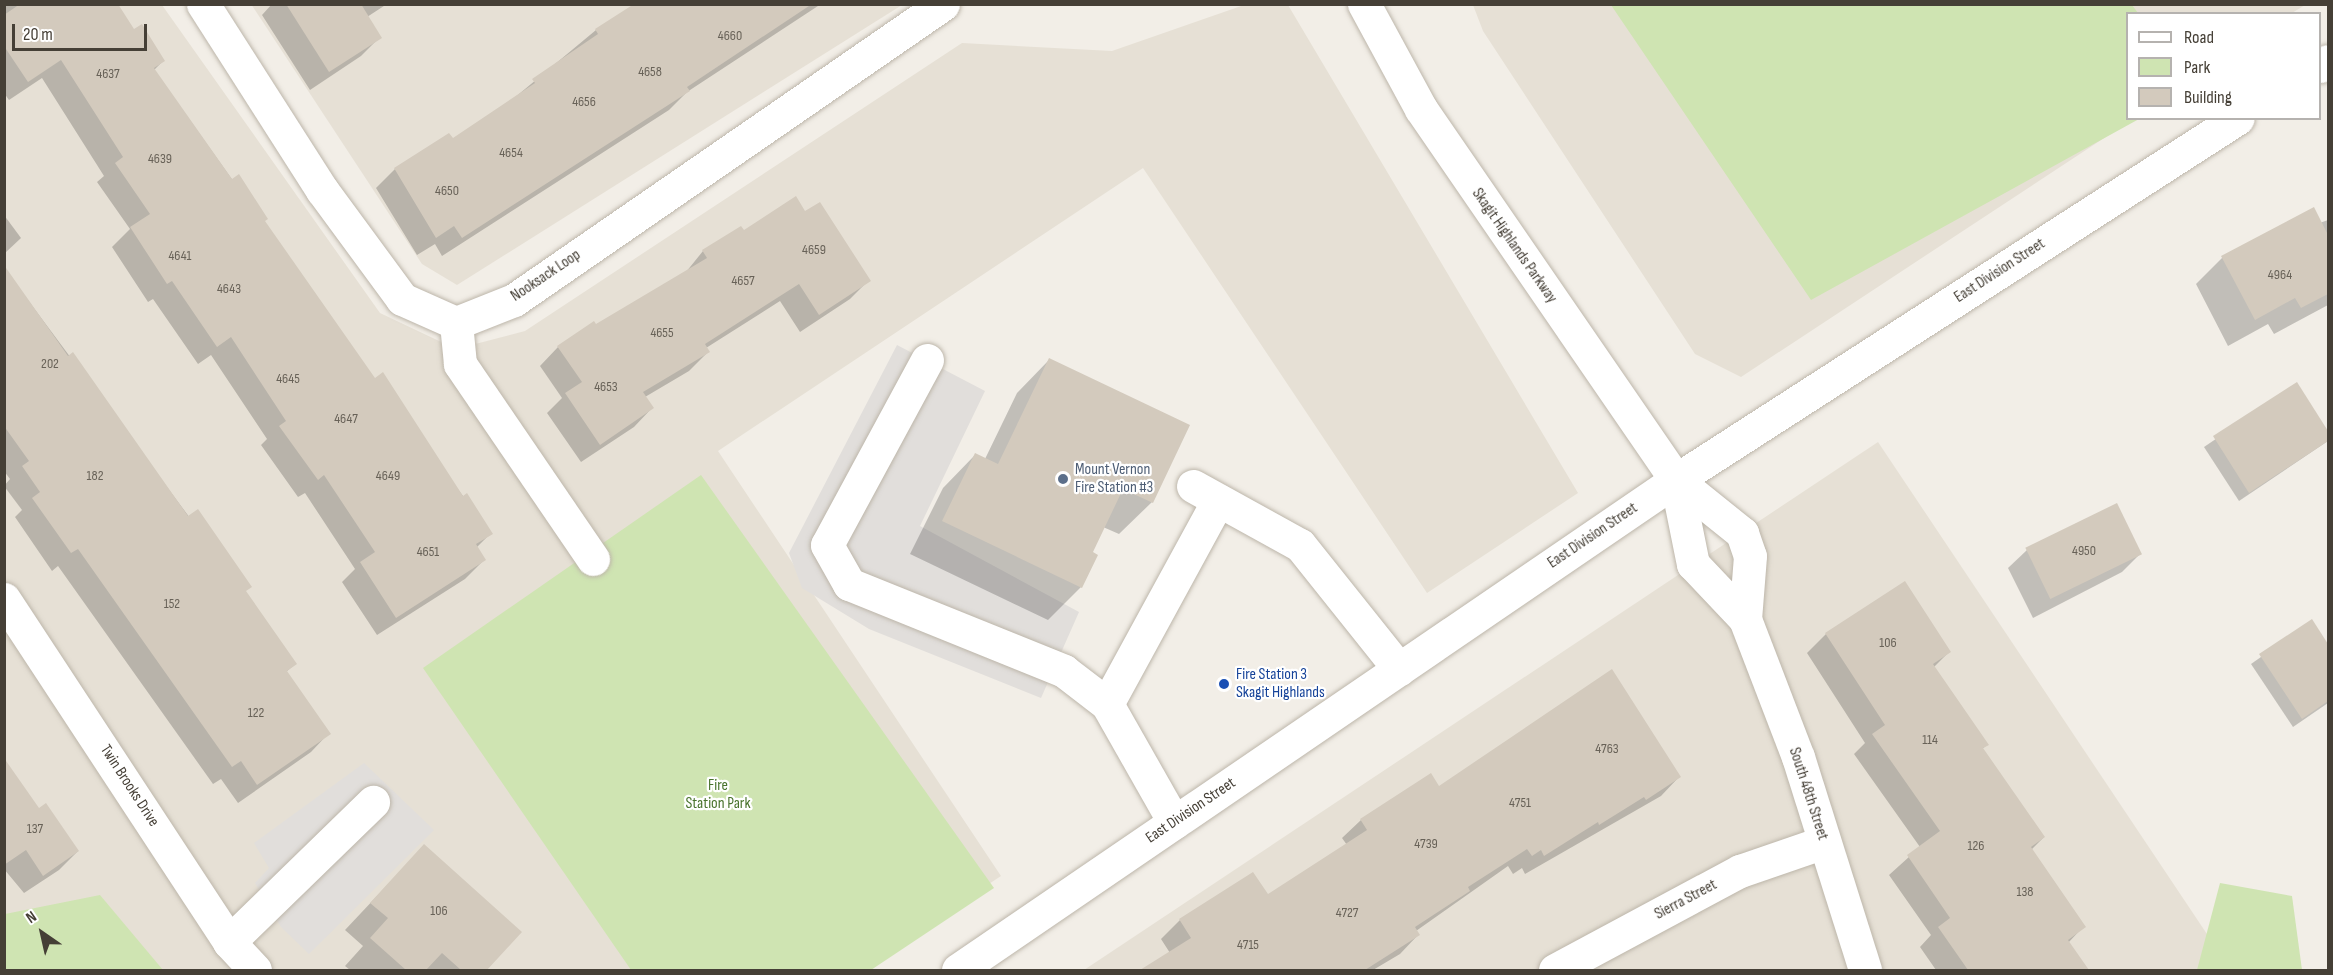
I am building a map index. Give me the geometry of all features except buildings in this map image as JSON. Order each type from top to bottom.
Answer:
[{"type":"street","points":[[203,4],[322,190],[402,298],[456,323],[460,364],[593,559]]},
{"type":"street","name":"Nooksack Loop","points":[[456,323],[514,300],[943,4]]},
{"type":"street","name":"Skagit Highlands Parkway","points":[[1364,4],[1420,110],[1676,480]]},
{"type":"street","name":"East Division Street","points":[[958,970],[1676,480],[2235,120]]},
{"type":"street","points":[[927,360],[827,545],[849,584],[1064,671],[1107,704],[1174,822]]},
{"type":"street","name":"South 48th Street","points":[[1676,480],[1693,564],[1745,619],[1798,757],[1865,970]]},
{"type":"street","name":"South 48th Street","points":[[1676,480],[1742,533],[1750,556],[1745,619]]},
{"type":"street","points":[[1107,704],[1206,493],[1300,545],[1399,669]]},
{"type":"street","name":"Twin Brooks Drive","points":[[4,599],[229,942],[255,970]]},
{"type":"street","points":[[229,942],[373,802]]},
{"type":"street","name":"Sierra Street","points":[[1555,970],[1740,871],[1824,842]]},
{"type":"shaded area","points":[[251,4],[902,5],[457,285],[422,264]]},
{"type":"shaded area","points":[[5,5],[162,5],[380,313],[456,349],[525,331],[962,43],[1112,51],[1244,5],[1288,5],[1578,493],[1427,593],[1143,168],[718,451],[1001,876],[858,970],[5,970]]},
{"type":"shaded area","points":[[1473,5],[2305,5],[2294,12],[2126,12],[2126,120],[2131,120],[1741,377],[1695,354],[1483,31]]},
{"type":"shaded area","points":[[897,345],[985,391],[920,526],[1079,612],[1041,698],[869,629],[802,588],[789,553]]},
{"type":"shaded area","points":[[1878,442],[2231,970],[1084,970]]},
{"type":"shaded area","points":[[364,763],[434,830],[309,954],[281,927],[255,883],[269,868],[254,843]]},
{"type":"green space","points":[[1611,5],[2132,5],[2137,12],[2126,12],[2126,120],[2137,120],[1811,300]]},
{"type":"green space","name":"Fire Station Park","points":[[701,475],[994,888],[871,970],[631,970],[423,668]]},
{"type":"green space","points":[[2220,883],[2292,896],[2302,970],[2197,970]]},
{"type":"green space","points":[[100,895],[163,970],[5,970],[5,914]]},
{"type":"place","name":"Mount Vernon Fire Station #3","points":[[1063,479]]},
{"type":"place","name":"Fire Station 3 Skagit Highlands","points":[[1224,684]]}]
